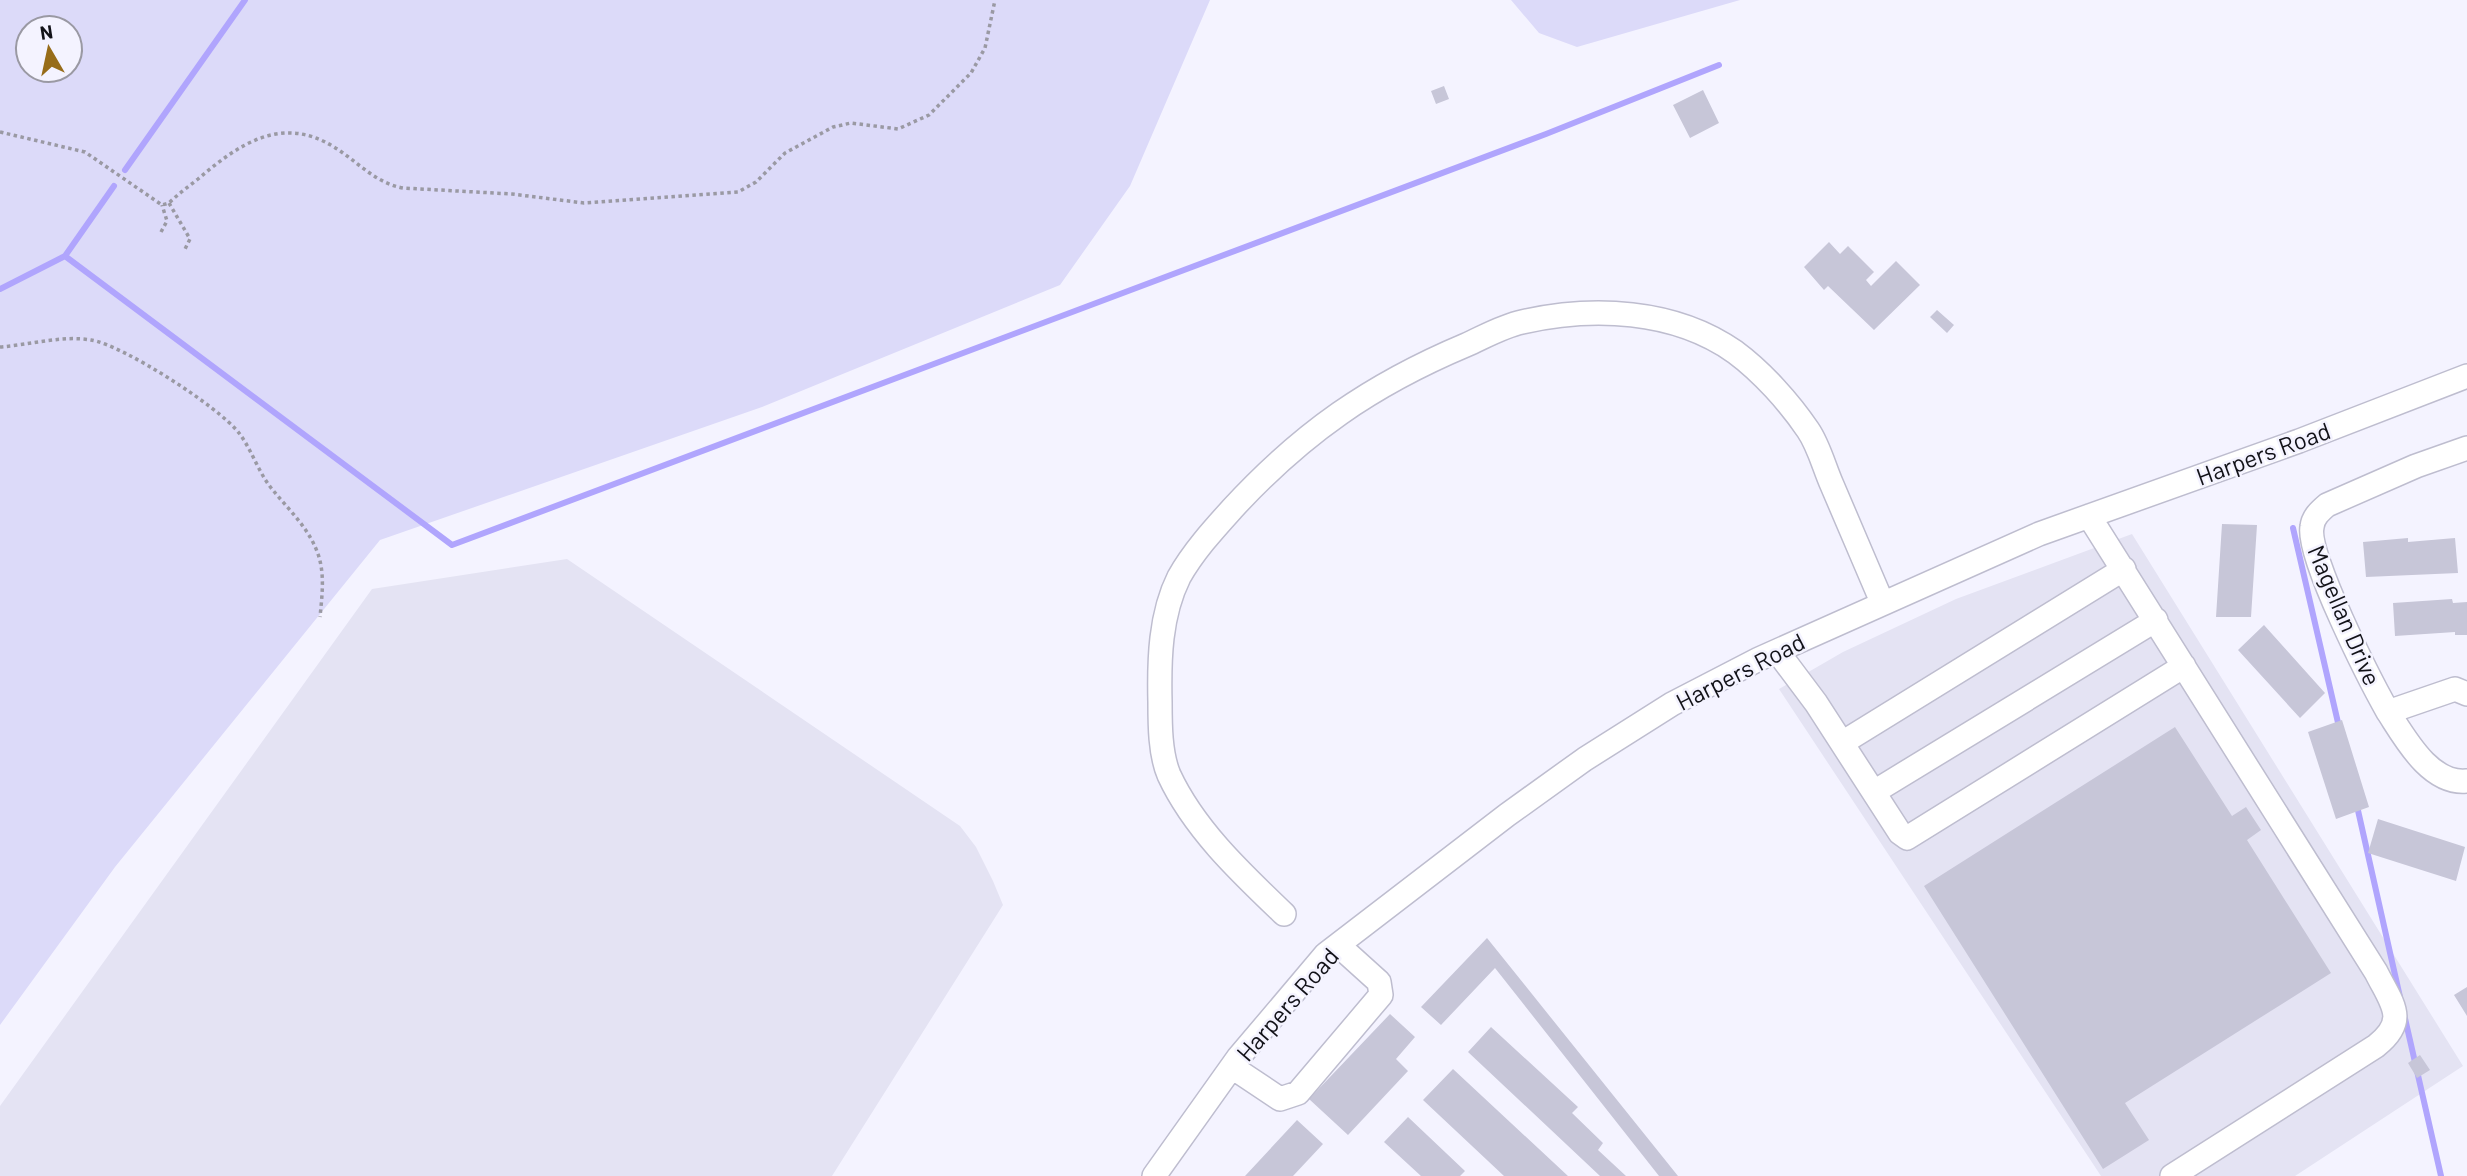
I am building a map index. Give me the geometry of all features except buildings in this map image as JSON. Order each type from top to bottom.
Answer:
[{"type":"street","points":[[1284,914],[1245,877],[1198,823],[1168,773],[1160,730],[1159,663],[1167,610],[1179,578],[1204,539],[1275,462],[1342,409],[1426,362],[1519,323],[1571,314],[1624,313],[1671,322],[1711,338],[1735,352],[1768,381],[1809,431],[1882,602]]},
{"type":"street","name":"Harpers Road","points":[[1154,1176],[1232,1067],[1326,954],[1375,914],[1585,759],[1672,704],[1882,602],[2039,534],[2467,376]]},
{"type":"street","name":"Magellan Drive","points":[[2467,448],[2416,466],[2327,505],[2318,513],[2312,526],[2311,538],[2360,660],[2404,737],[2438,776],[2451,781],[2467,781]]},
{"type":"street","points":[[2089,516],[2376,972],[2396,1018],[2392,1033],[2375,1046],[2172,1176]]},
{"type":"street","points":[[1842,743],[2123,569]]},
{"type":"street","points":[[1874,792],[2156,620]]},
{"type":"street","points":[[1777,651],[1842,743],[1900,833],[1907,838],[2184,666]]},
{"type":"street","name":"Magellan Drive","points":[[2388,712],[2455,689],[2467,694]]},
{"type":"street","points":[[1232,1067],[1280,1098],[1298,1093],[1381,995],[1378,982],[1338,945]]},
{"type":"path","points":[[162,205],[169,203],[237,147],[250,140],[285,135],[323,141],[390,186],[403,188],[512,194],[583,203],[738,192],[756,182],[785,153],[833,127],[851,123],[898,129],[929,115],[971,73],[985,48],[995,0]]},
{"type":"path","points":[[0,132],[85,152],[162,205],[167,221],[161,232]]},
{"type":"path","points":[[169,203],[190,239],[185,249]]},
{"type":"path","points":[[0,347],[68,339],[106,344],[152,369],[231,425],[264,478],[305,528],[317,551],[323,580],[320,617]]},
{"type":"shaded area","points":[[0,0],[1210,0],[1130,186],[1060,285],[762,407],[380,540],[115,867],[0,1025]]},
{"type":"shaded area","points":[[1511,0],[1740,0],[1577,47],[1539,33]]},
{"type":"shaded area","points":[[2132,534],[2463,1066],[2295,1176],[2101,1176],[1779,689],[1843,652],[1956,599]]},
{"type":"shaded area","points":[[567,559],[960,826],[976,847],[993,881],[1003,905],[832,1176],[0,1176],[0,1106],[372,589]]},
{"type":"waterway","points":[[125,170],[245,0]]},
{"type":"waterway","points":[[65,256],[452,545],[1546,134],[1719,65]]},
{"type":"waterway","points":[[0,289],[65,256],[114,186]]},
{"type":"waterway","points":[[2293,528],[2339,727]]},
{"type":"waterway","points":[[2357,806],[2400,997]]},
{"type":"waterway","points":[[2404,1014],[2441,1176]]}]
